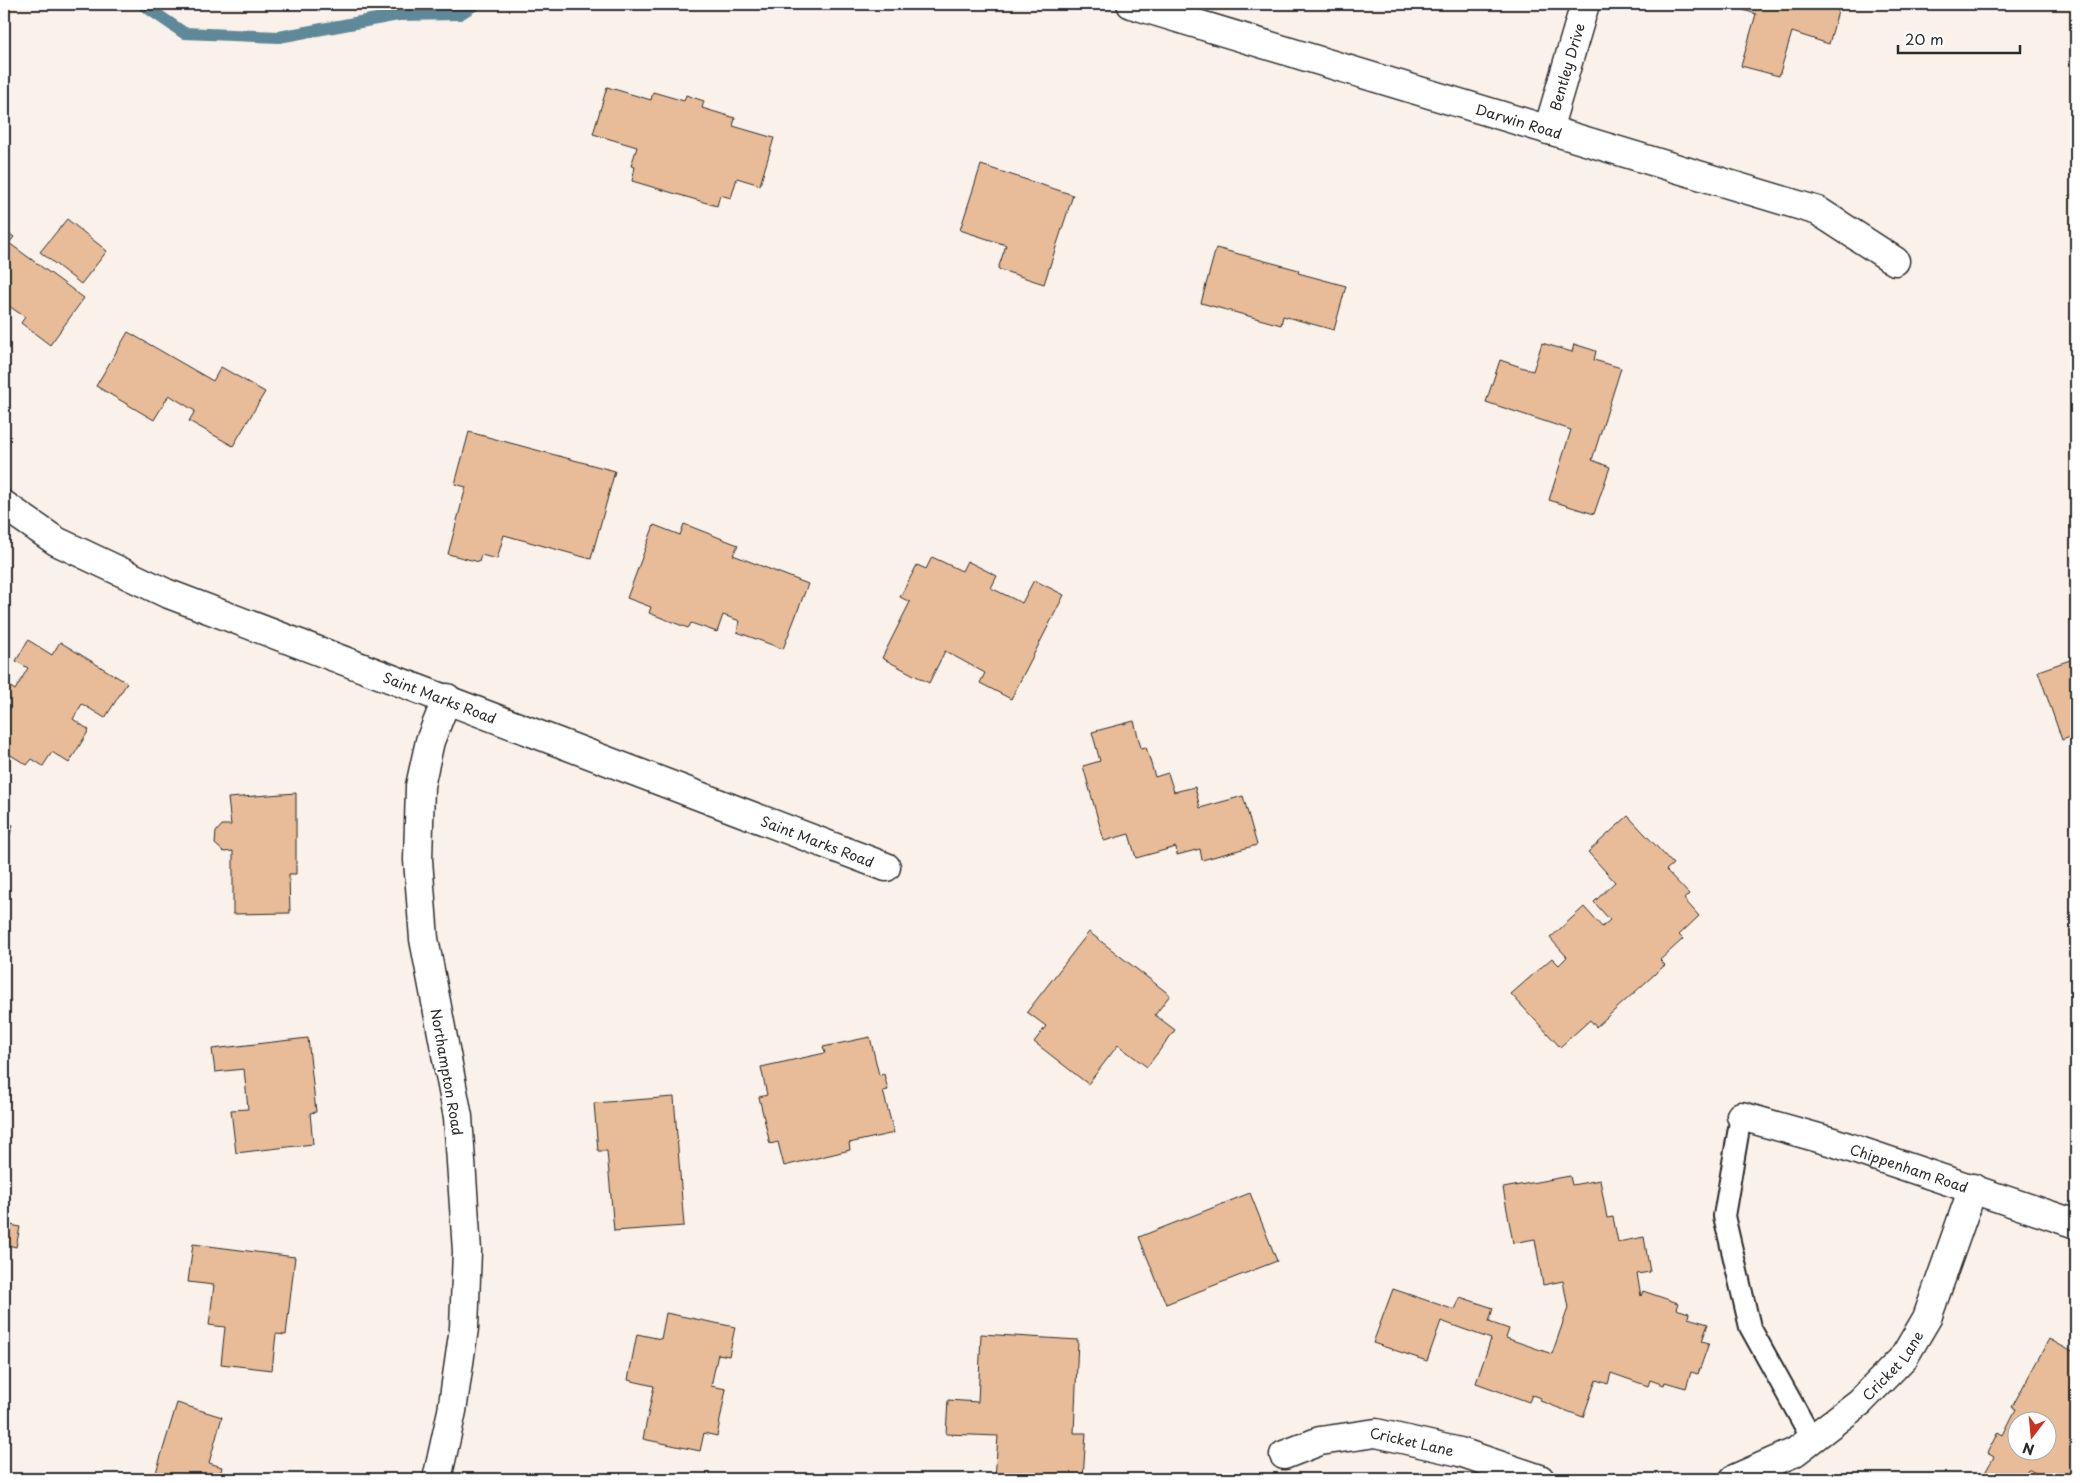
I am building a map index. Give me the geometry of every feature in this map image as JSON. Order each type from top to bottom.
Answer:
[{"type":"street","name":"Darwin Road","points":[[1131,4],[1818,211],[1895,262]]},
{"type":"street","name":"Bentley Drive","points":[[1548,130],[1585,4]]},
{"type":"street","name":"Saint Marks Road","points":[[4,505],[56,541],[166,593],[886,867]]},
{"type":"street","name":"Northampton Road","points":[[437,1479],[452,1411],[464,1328],[467,1251],[458,1117],[424,939],[418,860],[420,786],[430,741],[446,698]]},
{"type":"street","name":"Chippenham Road","points":[[1742,1116],[1833,1142],[2076,1224]]},
{"type":"street","name":"Cricket Lane","points":[[1734,1479],[1795,1452],[1860,1402],[1904,1357],[1927,1318],[1973,1188]]},
{"type":"street","name":"Cricket Lane","points":[[1284,1455],[1320,1441],[1376,1433],[1460,1452],[1540,1479]]},
{"type":"lane","points":[[1742,1116],[1724,1216],[1750,1327],[1812,1438]]},
{"type":"building","points":[[1738,4],[1840,4],[1829,44],[1792,32],[1779,76],[1741,66],[1756,14],[1737,8]]},
{"type":"building","points":[[607,87],[651,100],[653,92],[684,101],[686,95],[704,101],[702,108],[735,118],[733,126],[774,138],[760,185],[737,178],[731,198],[720,195],[717,206],[632,181],[635,167],[631,166],[637,147],[593,134]]},
{"type":"building","points":[[981,165],[1073,195],[1044,284],[998,269],[1006,245],[960,230]]},
{"type":"building","points":[[67,219],[107,251],[81,284],[40,252]]},
{"type":"building","points":[[4,230],[14,237],[9,243],[84,298],[50,345],[21,323],[25,317],[6,304],[4,307]]},
{"type":"building","points":[[1216,248],[1299,270],[1298,273],[1346,286],[1334,330],[1283,316],[1281,325],[1201,303]]},
{"type":"building","points":[[128,332],[213,381],[221,367],[265,392],[233,446],[189,421],[195,411],[169,395],[154,420],[96,386]]},
{"type":"building","points":[[1542,343],[1572,352],[1574,344],[1596,351],[1594,360],[1621,368],[1592,460],[1610,467],[1594,514],[1549,500],[1571,430],[1486,402],[1500,360],[1533,371]]},
{"type":"building","points":[[469,432],[615,471],[591,559],[504,535],[497,559],[481,555],[479,562],[448,554],[466,487],[455,484]]},
{"type":"building","points":[[684,524],[738,545],[733,555],[808,584],[783,649],[737,632],[740,621],[723,615],[717,632],[691,623],[688,628],[649,613],[651,607],[627,598],[654,525],[680,535]]},
{"type":"building","points":[[932,557],[962,571],[967,561],[997,576],[991,588],[1022,603],[1034,580],[1064,595],[1011,699],[980,683],[985,673],[945,651],[929,683],[882,658],[910,602],[900,597],[917,565],[926,569]]},
{"type":"building","points":[[28,640],[52,655],[60,642],[127,683],[105,718],[82,704],[73,719],[89,730],[69,763],[52,752],[43,766],[32,759],[27,765],[4,751],[4,688],[6,684],[15,690],[28,668],[16,661]]},
{"type":"building","points":[[2076,658],[2076,735],[2062,740],[2038,671]]},
{"type":"building","points":[[1134,721],[1141,748],[1146,747],[1155,777],[1168,773],[1174,792],[1195,787],[1200,808],[1243,796],[1257,845],[1202,860],[1200,849],[1177,855],[1176,847],[1136,858],[1129,834],[1104,841],[1083,766],[1100,761],[1092,732]]},
{"type":"building","points":[[296,793],[296,874],[289,874],[290,913],[233,914],[233,851],[224,852],[215,844],[216,832],[222,825],[231,825],[228,798]]},
{"type":"building","points":[[1628,816],[1673,864],[1666,870],[1689,894],[1684,899],[1699,916],[1679,935],[1683,939],[1660,960],[1665,965],[1596,1027],[1590,1020],[1560,1047],[1511,994],[1552,958],[1559,965],[1567,957],[1550,938],[1584,907],[1602,927],[1610,920],[1594,902],[1615,882],[1588,852]]},
{"type":"building","points":[[4,822],[13,825],[4,853]]},
{"type":"building","points":[[1089,932],[1170,995],[1155,1015],[1175,1030],[1147,1067],[1118,1045],[1088,1084],[1034,1042],[1046,1026],[1027,1012]]},
{"type":"building","points":[[870,1037],[879,1075],[884,1074],[888,1090],[883,1091],[894,1133],[849,1143],[850,1150],[784,1166],[778,1142],[770,1144],[759,1097],[767,1095],[761,1067],[825,1053],[823,1047]]},
{"type":"building","points":[[308,1038],[316,1112],[310,1113],[313,1144],[236,1153],[231,1110],[248,1109],[244,1069],[215,1072],[212,1049]]},
{"type":"building","points":[[674,1097],[684,1226],[614,1231],[607,1151],[598,1151],[594,1103]]},
{"type":"building","points":[[1570,1176],[1572,1185],[1600,1180],[1607,1218],[1613,1217],[1618,1242],[1644,1237],[1650,1272],[1637,1274],[1641,1296],[1643,1291],[1678,1303],[1676,1309],[1689,1313],[1688,1318],[1708,1324],[1702,1341],[1709,1343],[1698,1374],[1691,1372],[1686,1388],[1665,1382],[1664,1385],[1650,1380],[1648,1386],[1611,1373],[1608,1384],[1596,1380],[1583,1417],[1540,1401],[1541,1398],[1532,1395],[1529,1402],[1476,1383],[1491,1339],[1441,1321],[1427,1361],[1373,1343],[1393,1289],[1455,1310],[1460,1297],[1493,1308],[1489,1322],[1509,1329],[1506,1338],[1552,1354],[1568,1308],[1563,1281],[1543,1285],[1535,1239],[1513,1243],[1503,1188]]},
{"type":"building","points":[[1250,1193],[1277,1261],[1166,1304],[1139,1237]]},
{"type":"building","points":[[7,1224],[20,1227],[16,1247],[4,1244]]},
{"type":"building","points":[[193,1244],[295,1257],[286,1335],[276,1334],[272,1370],[221,1364],[225,1327],[209,1325],[214,1285],[188,1282]]},
{"type":"building","points":[[666,1313],[735,1327],[729,1356],[718,1354],[711,1386],[726,1389],[717,1436],[704,1433],[700,1451],[643,1439],[654,1386],[628,1380],[637,1334],[661,1339]]},
{"type":"building","points":[[981,1334],[1078,1340],[1074,1433],[1086,1433],[1083,1479],[995,1479],[998,1436],[946,1434],[948,1400],[978,1402]]},
{"type":"building","points":[[2049,1339],[2076,1354],[2076,1479],[2058,1472],[2054,1479],[2046,1479],[2028,1469],[2023,1479],[1990,1479],[1983,1476],[1994,1457],[1987,1453],[1998,1432],[2003,1435],[2008,1425],[2008,1460],[2058,1460],[2058,1410],[2016,1409],[2012,1407]]},
{"type":"building","points":[[177,1403],[222,1417],[209,1463],[222,1467],[219,1479],[154,1479]]},
{"type":"waterway","points":[[142,4],[184,33],[279,37],[398,15],[460,14],[476,4]]}]
